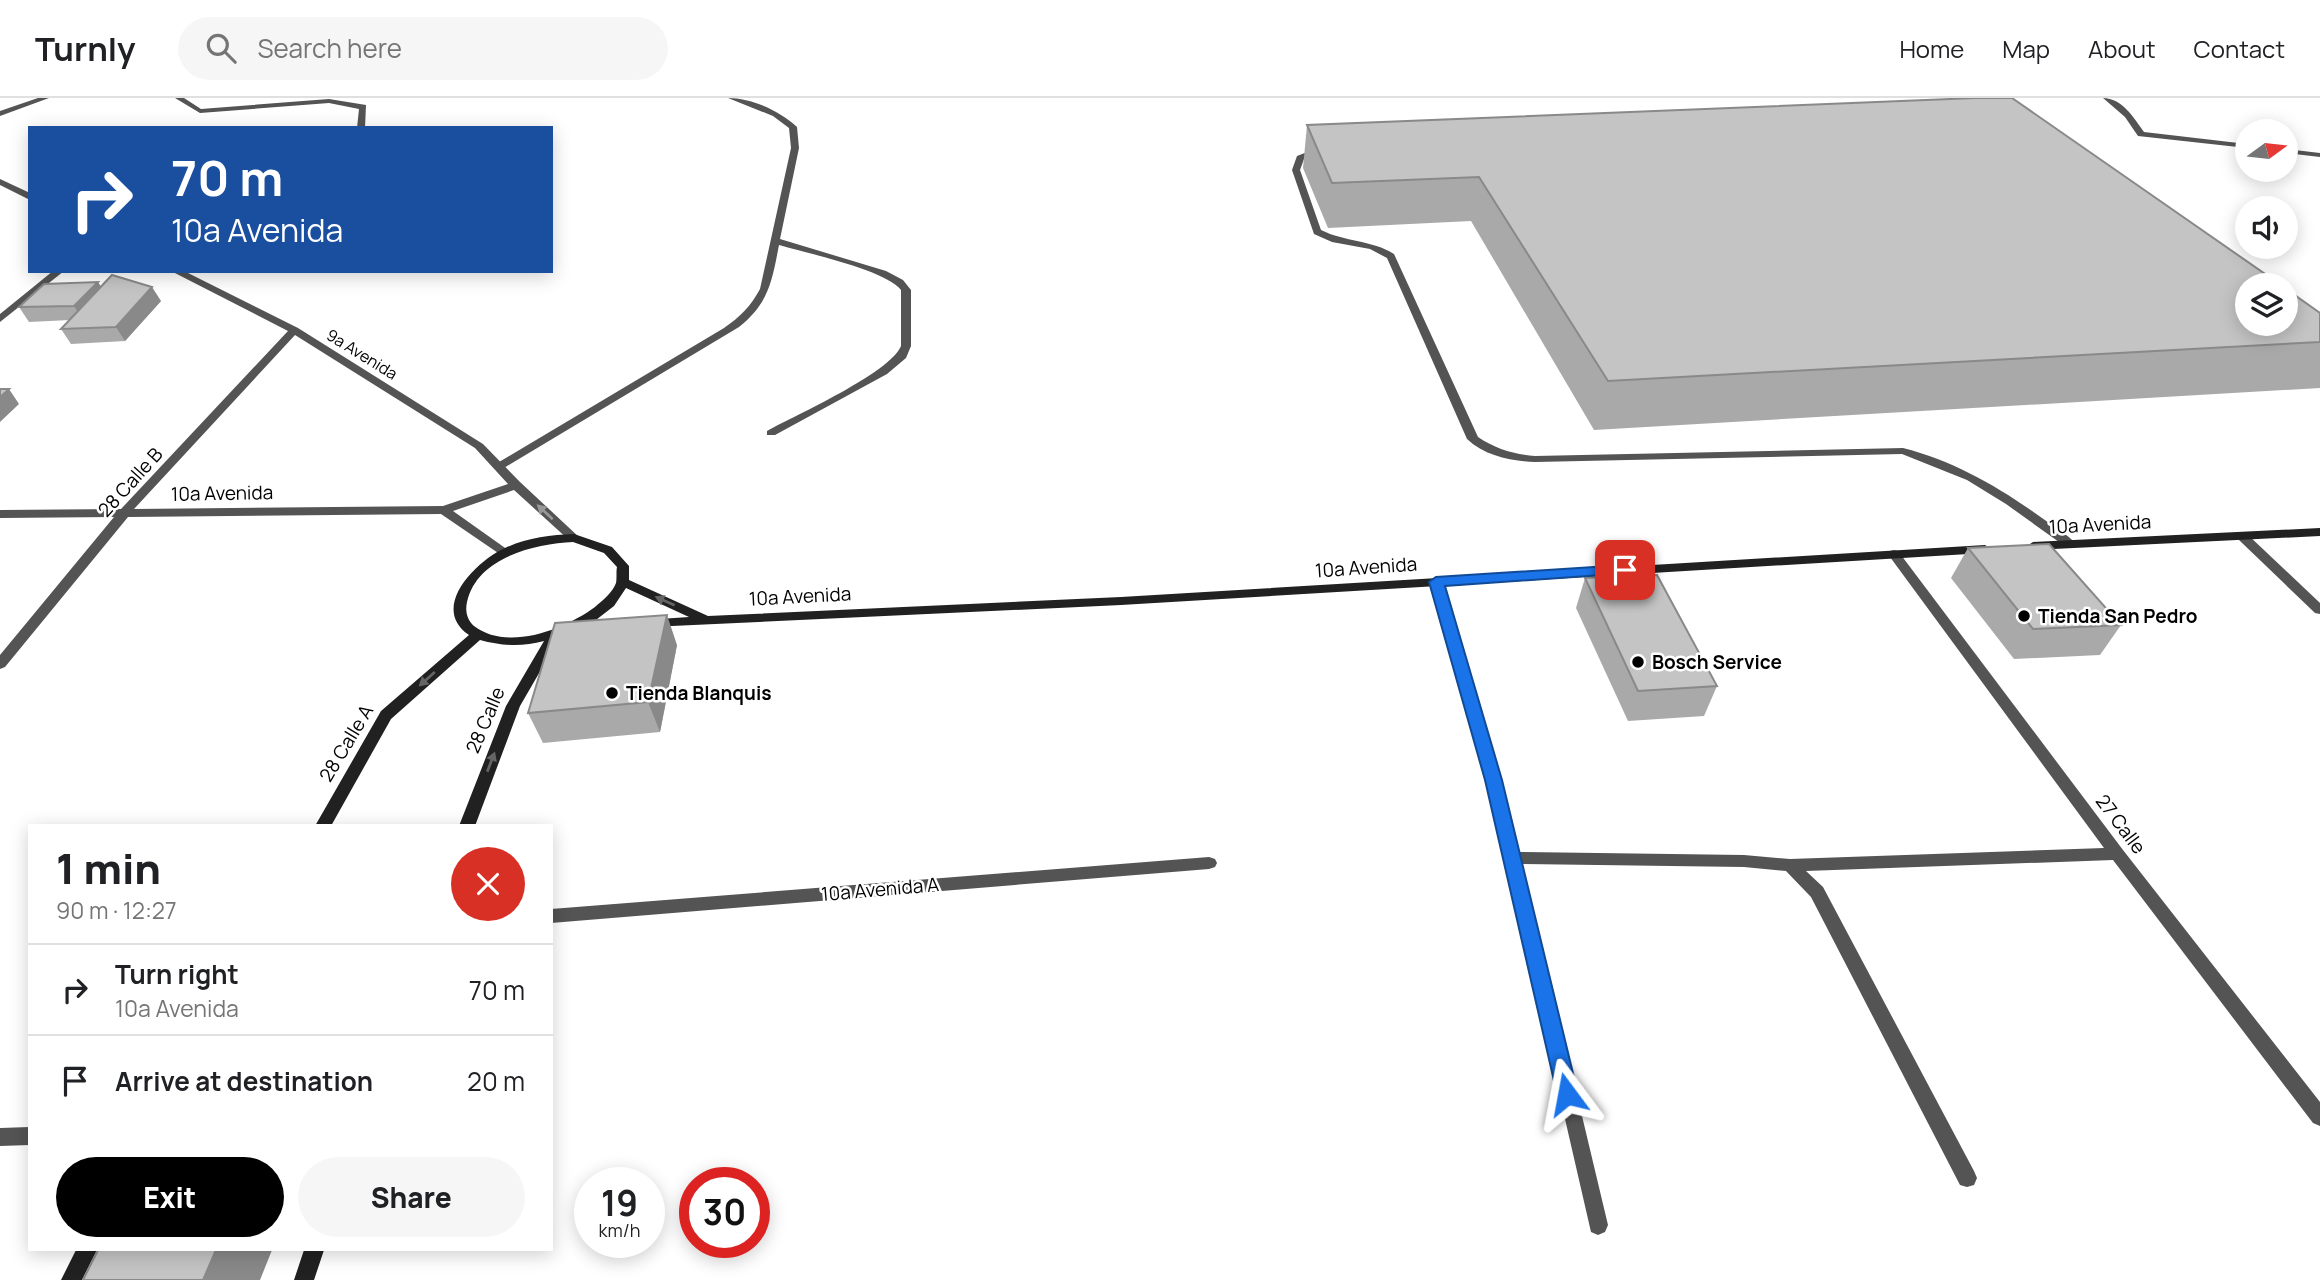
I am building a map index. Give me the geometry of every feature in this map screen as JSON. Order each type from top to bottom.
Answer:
[{"type":"main road","name":"10a Avenida","points":[[634,623],[1135,600],[1894,554],[2320,532]]},
{"type":"main road","points":[[574,538],[596,543],[613,552],[622,565],[623,582],[614,598],[600,613],[554,636],[526,641],[499,641],[478,634],[463,623],[457,608],[469,579],[503,553],[551,539],[574,538]]},
{"type":"main road","name":"10a Avenida","points":[[623,582],[708,620]]},
{"type":"main road","points":[[578,626],[606,625]]},
{"type":"main road","name":"28 Calle A","points":[[324,824],[386,715],[478,634]]},
{"type":"main road","name":"28 Calle","points":[[468,824],[513,706],[554,636]]},
{"type":"main road","points":[[71,1280],[86,1251]]},
{"type":"main road","points":[[304,1280],[314,1251]]},
{"type":"street","points":[[0,114],[45,98]]},
{"type":"street","points":[[179,98],[200,111],[329,101],[363,107],[361,126]]},
{"type":"street","points":[[498,467],[741,322],[758,305],[765,289],[776,241],[794,148],[793,127],[776,114],[732,98]]},
{"type":"street","points":[[2107,98],[2128,115],[2141,134],[2235,145]]},
{"type":"street","points":[[1332,145],[1300,158],[1296,170],[1317,232],[1328,239],[1380,247],[1391,256],[1473,439],[1488,450],[1508,457],[1535,459],[1902,452],[1939,461],[1971,476],[2070,544]]},
{"type":"street","points":[[2298,152],[2320,155]]},
{"type":"street","points":[[0,182],[28,196]]},
{"type":"street","points":[[771,433],[883,372],[902,356],[906,346],[906,290],[900,282],[883,273],[776,241]]},
{"type":"street","points":[[0,319],[57,273]]},
{"type":"street","name":"9a Avenida","points":[[180,273],[294,330],[479,446],[516,485],[574,538]]},
{"type":"street","name":"28 Calle B","points":[[0,664],[124,513],[294,330]]},
{"type":"street","name":"10a Avenida","points":[[0,514],[444,510],[516,485]]},
{"type":"street","points":[[444,510],[503,553]]},
{"type":"street","points":[[2243,537],[2320,610]]},
{"type":"street","name":"27 Calle","points":[[1894,554],[2117,854],[2320,1117]]},
{"type":"street","points":[[1436,582],[1494,780],[1598,1225]]},
{"type":"street","points":[[1512,858],[1744,861],[1790,865],[2117,854]]},
{"type":"street","name":"10a Avenida A","points":[[553,916],[1209,863]]},
{"type":"street","points":[[1790,865],[1818,892],[1967,1178]]},
{"type":"street","points":[[0,1137],[28,1136]]},
{"type":"building","points":[[2012,98],[2235,253],[2235,259],[2244,259],[2264,273],[2235,273],[2235,336],[2298,336],[2298,297],[2320,313],[2320,342],[1608,381],[1479,177],[1332,183],[1307,125]]},
{"type":"building","points":[[112,275],[152,287],[116,327],[61,329]]},
{"type":"building","points":[[98,282],[74,306],[19,307],[44,284]]},
{"type":"building","points":[[0,389],[9,389],[0,397]]},
{"type":"building","points":[[2049,544],[2121,625],[2033,629],[1968,548]]},
{"type":"building","points":[[1657,575],[1717,686],[1638,691],[1585,578]]},
{"type":"building","points":[[667,615],[648,702],[528,713],[555,623]]},
{"type":"building","points":[[98,1251],[216,1251],[203,1280],[83,1280]]},
{"type":"place","name":"Tienda San Pedro","points":[[2024,616]]},
{"type":"place","name":"Bosch Service","points":[[1638,662]]},
{"type":"place","name":"Tienda Blanquis","points":[[612,693]]},
{"type":"route","points":[[1567,1094],[1494,780],[1436,582],[1625,570]]}]
